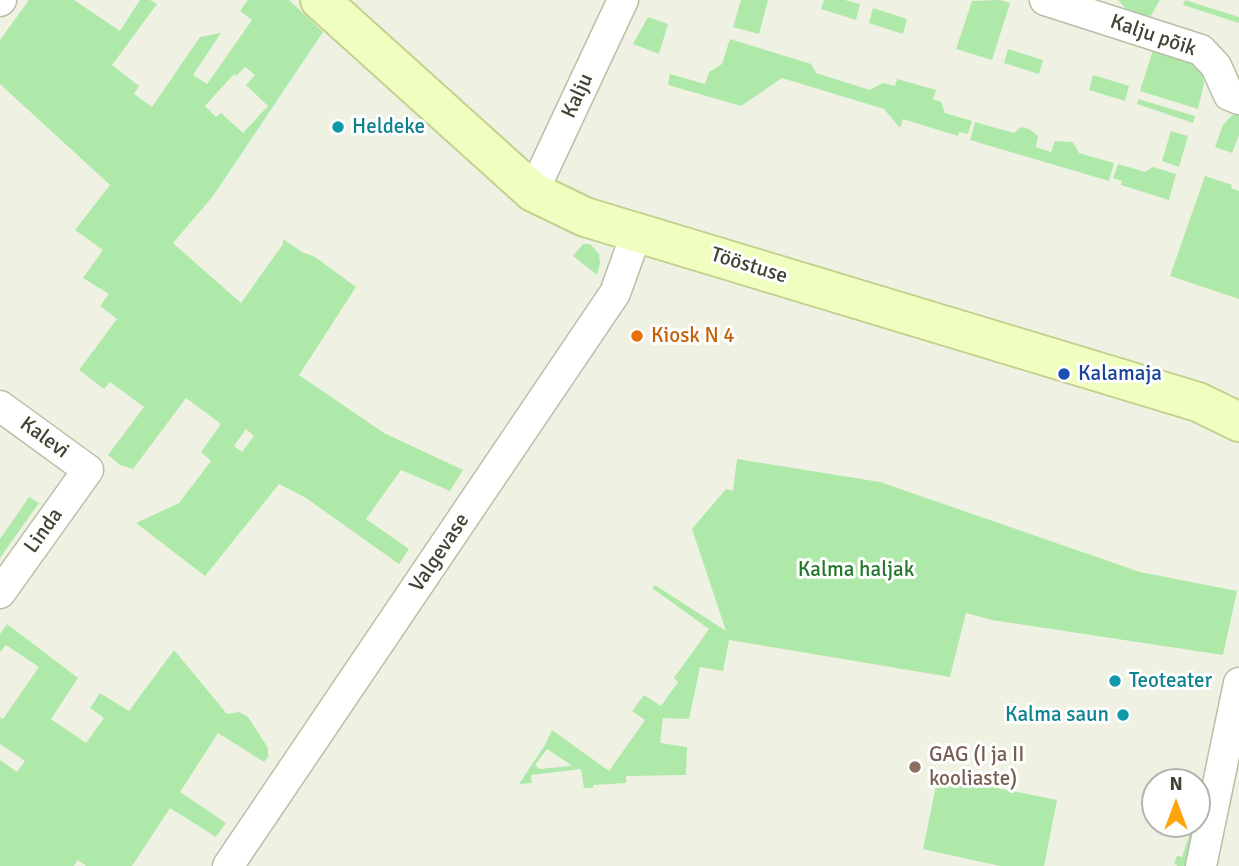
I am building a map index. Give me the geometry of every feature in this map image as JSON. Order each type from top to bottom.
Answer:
[{"type":"street","name":"Tööstuse","points":[[320,0],[533,192],[584,217],[1198,402],[1239,422]]},
{"type":"street","name":"Kalju","points":[[533,192],[623,0]]},
{"type":"street","name":"Kalju põik","points":[[1045,0],[1201,50],[1216,66],[1229,95],[1239,99]]},
{"type":"street","name":"Valgevase","points":[[228,866],[615,293],[637,232]]},
{"type":"street","name":"Kalevi","points":[[0,406],[88,470]]},
{"type":"street","name":"Linda","points":[[0,593],[88,470]]},
{"type":"street","points":[[1201,866],[1239,683]]},
{"type":"green space","points":[[29,0],[74,0],[120,31],[140,0],[150,0],[157,4],[112,65],[139,86],[134,94],[152,107],[200,37],[221,33],[193,75],[207,84],[252,20],[240,11],[248,0],[289,0],[323,32],[213,196],[173,243],[241,303],[283,244],[283,239],[315,257],[356,287],[299,375],[384,433],[463,470],[450,491],[401,470],[366,519],[409,549],[399,564],[306,498],[279,484],[205,576],[136,523],[179,503],[211,461],[201,452],[221,424],[186,398],[133,469],[120,465],[108,455],[144,407],[110,382],[104,389],[79,370],[117,319],[100,306],[109,294],[83,278],[103,250],[75,230],[110,185],[0,84],[0,40]],"holes":[[[245,67],[255,75],[246,85],[268,106],[243,133],[221,113],[216,117],[205,106],[234,74],[236,76]],[[246,429],[254,436],[242,452],[234,446]]]},
{"type":"green space","points":[[741,0],[768,0],[759,34],[733,27]]},
{"type":"green space","points":[[824,0],[845,0],[860,4],[856,20],[821,9]]},
{"type":"green space","points":[[1000,0],[1010,3],[992,60],[956,49],[972,1]]},
{"type":"green space","points":[[1118,0],[1160,0],[1150,17],[1126,9]]},
{"type":"green space","points":[[1185,0],[1239,17],[1239,23],[1183,5]]},
{"type":"green space","points":[[873,8],[907,19],[903,34],[869,23]]},
{"type":"green space","points":[[648,17],[668,24],[659,54],[633,44]]},
{"type":"green space","points":[[730,39],[811,64],[816,73],[870,90],[883,83],[895,86],[897,79],[936,90],[933,99],[941,102],[945,113],[972,121],[968,134],[959,132],[958,136],[903,119],[900,128],[884,109],[782,78],[741,106],[668,85],[670,74],[705,84],[709,72],[722,64]]},
{"type":"green space","points":[[1154,47],[1197,61],[1204,83],[1198,109],[1140,91]]},
{"type":"green space","points":[[1008,49],[1043,60],[1039,74],[1004,63]]},
{"type":"green space","points":[[1093,75],[1129,86],[1125,101],[1089,90]]},
{"type":"green space","points":[[1138,99],[1195,116],[1193,123],[1137,104]]},
{"type":"green space","points":[[1239,114],[1239,135],[1232,153],[1215,147],[1223,125],[1232,115]]},
{"type":"green space","points":[[975,122],[1014,133],[1021,127],[1029,129],[1038,136],[1036,147],[1051,152],[1055,141],[1073,142],[1079,153],[1114,163],[1109,181],[970,140]]},
{"type":"green space","points":[[1171,131],[1188,136],[1179,167],[1162,161]]},
{"type":"green space","points":[[1118,164],[1145,172],[1153,167],[1176,174],[1169,200],[1121,185],[1122,181],[1113,178]]},
{"type":"green space","points":[[1205,176],[1232,185],[1231,188],[1239,191],[1239,299],[1170,276]]},
{"type":"green space","points":[[583,244],[590,244],[599,254],[597,275],[573,256]]},
{"type":"green space","name":"Kalma haljak","points":[[737,459],[880,482],[1140,572],[1237,591],[1223,655],[992,620],[966,613],[950,677],[729,640],[723,671],[700,667],[689,719],[663,718],[660,743],[687,747],[686,775],[626,776],[626,783],[584,788],[581,769],[531,775],[532,783],[519,784],[552,730],[609,771],[645,720],[632,711],[644,695],[661,706],[678,682],[674,678],[709,629],[652,588],[655,585],[726,631],[692,529],[726,489],[733,491]],"holes":[[[547,749],[571,765],[540,769],[535,765]]]},
{"type":"green space","points":[[29,497],[39,503],[0,558],[0,539]]},
{"type":"green space","points":[[7,624],[78,678],[51,719],[86,743],[104,718],[90,708],[100,693],[129,711],[174,650],[227,714],[239,712],[248,717],[268,748],[268,757],[264,762],[218,733],[180,792],[226,823],[216,837],[170,808],[132,866],[86,866],[78,860],[74,866],[0,866],[0,760],[17,772],[25,761],[0,744],[0,717],[3,719],[39,667],[6,645],[0,652],[0,634]]},
{"type":"green space","points":[[938,776],[1057,800],[1044,866],[1000,866],[923,849]]},
{"type":"green space","points":[[1188,838],[1199,838],[1194,866],[1174,864],[1177,856],[1182,857]]},
{"type":"place","name":"Heldeke","points":[[338,127]]},
{"type":"place","name":"Kiosk N 4","points":[[637,336]]},
{"type":"place","name":"Kalamaja","points":[[1064,374]]},
{"type":"place","name":"Teoteater","points":[[1115,681]]},
{"type":"place","name":"Kalma saun","points":[[1123,715]]},
{"type":"place","name":"GAG (I ja II kooliaste)","points":[[915,767]]}]
